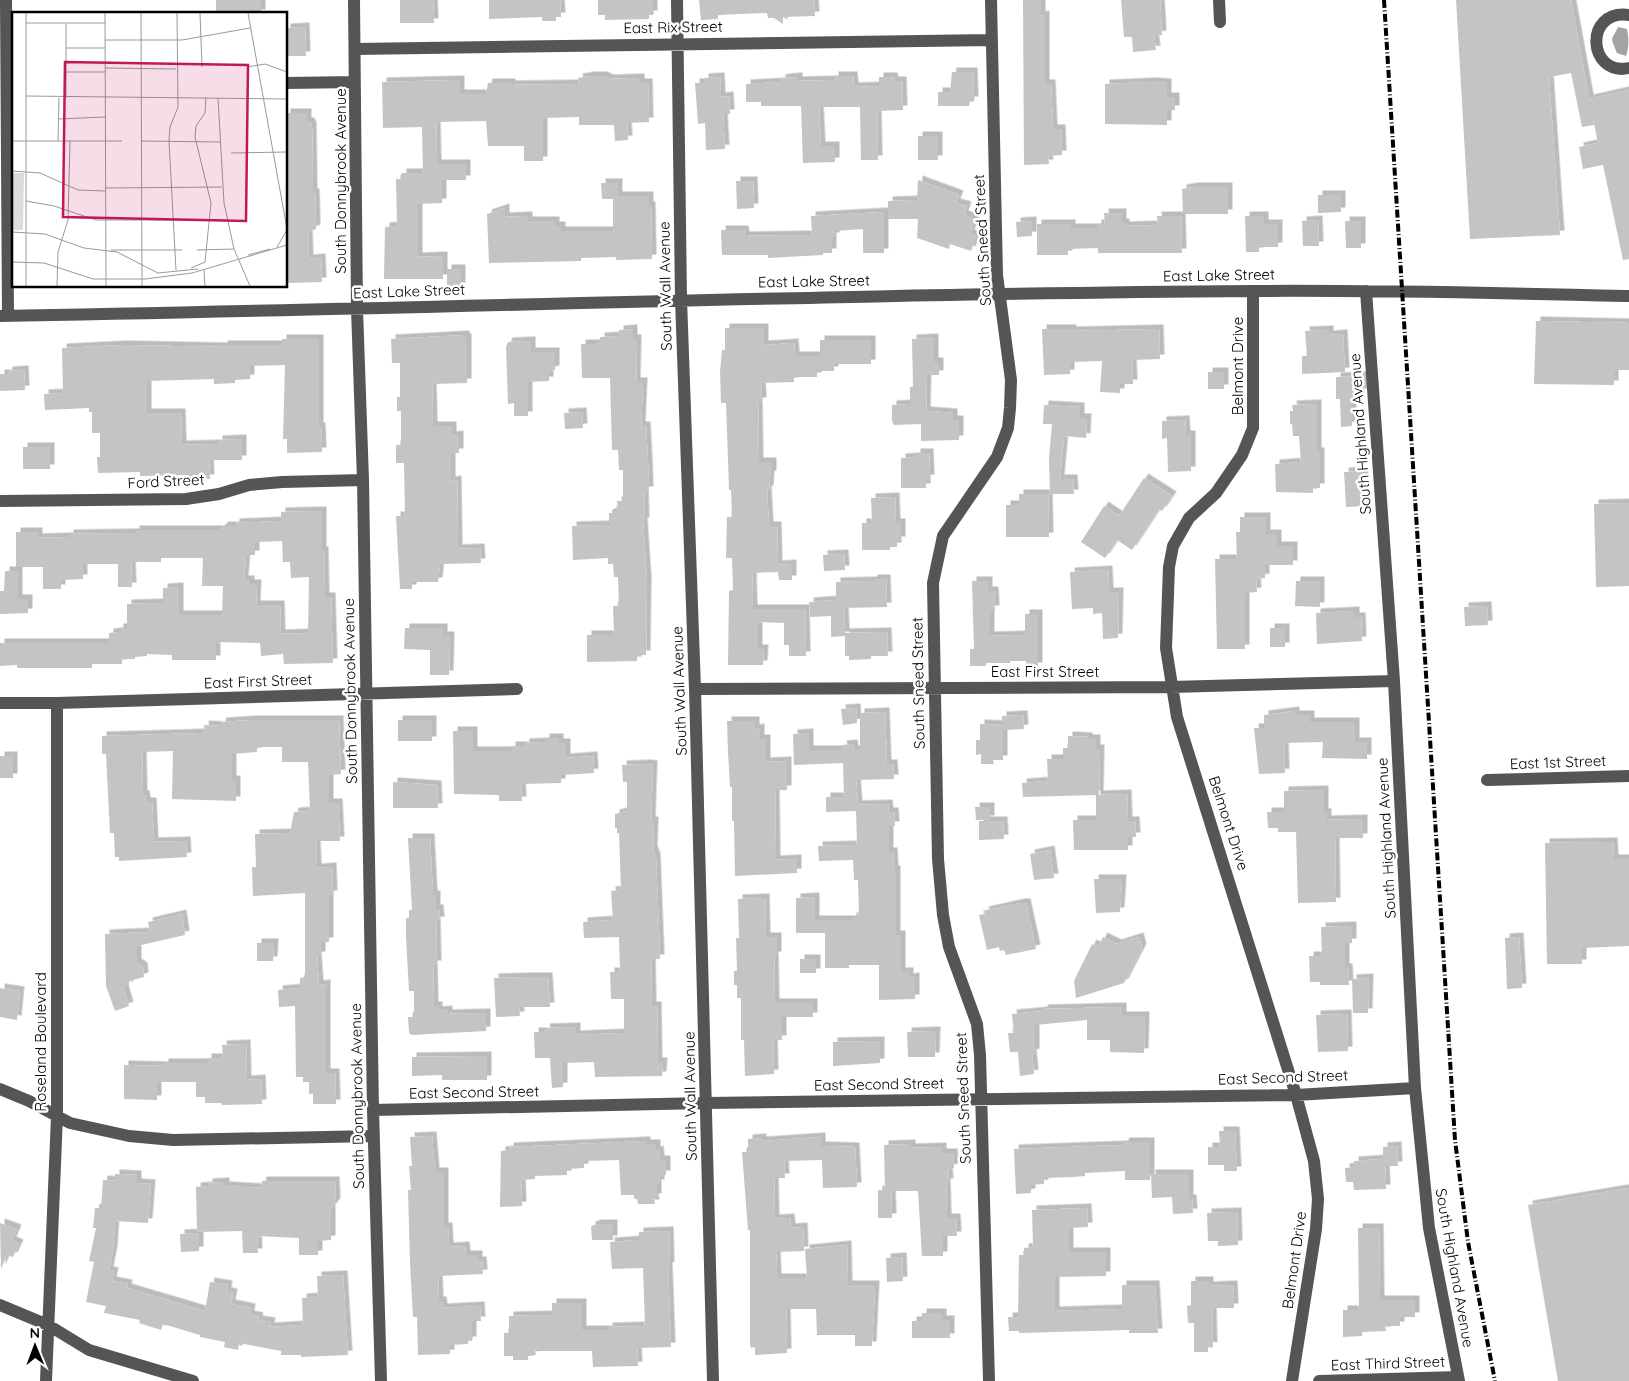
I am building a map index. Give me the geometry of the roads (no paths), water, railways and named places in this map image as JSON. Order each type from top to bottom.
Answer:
[{"type":"street","points":[[4,316],[10,87],[6,0]]},
{"type":"street","name":"South Donnybrook Avenue","points":[[354,0],[357,309],[363,480],[373,1110],[381,1381]]},
{"type":"street","name":"South Wall Avenue","points":[[677,0],[681,299],[695,689],[713,1381]]},
{"type":"street","name":"South Sneed Street","points":[[989,1381],[980,1098],[982,1084],[977,1024],[949,947],[943,915],[938,860],[933,583],[937,556],[943,536],[997,457],[1008,428],[1011,380],[1000,295],[991,0]]},
{"type":"street","points":[[1219,0],[1220,22]]},
{"type":"street","points":[[1625,14],[1603,23],[1598,30],[1596,46],[1598,54],[1610,66],[1629,68]]},
{"type":"street","name":"East Rix Street","points":[[355,49],[678,42],[991,40]]},
{"type":"street","points":[[288,83],[355,82]]},
{"type":"street","name":"East Lake Street","points":[[4,316],[357,309],[681,299],[1253,291],[1366,291],[1629,296]]},
{"type":"street","name":"Belmont Drive","points":[[1253,291],[1253,428],[1242,455],[1216,493],[1189,518],[1173,546],[1169,567],[1166,648],[1177,717],[1296,1095],[1314,1161],[1318,1199],[1316,1229],[1292,1381]]},
{"type":"street","name":"South Highland Avenue","points":[[1366,291],[1394,681],[1415,1088],[1429,1228],[1458,1379]]},
{"type":"street","name":"Ford Street","points":[[0,501],[186,498],[220,494],[257,484],[363,480]]},
{"type":"street","name":"East First Street","points":[[695,689],[1171,687],[1394,681]]},
{"type":"street","name":"East First Street","points":[[0,703],[57,703],[517,689]]},
{"type":"street","name":"Roseland Boulevard","points":[[46,1381],[56,1116],[57,703]]},
{"type":"street","name":"East 1st Street","points":[[1487,780],[1629,776]]},
{"type":"street","name":"East Second Street","points":[[373,1110],[980,1098],[1296,1095],[1415,1088]]},
{"type":"street","points":[[0,1090],[29,1101],[70,1123],[130,1136],[173,1140],[374,1136]]},
{"type":"street","points":[[0,1305],[48,1325],[89,1350],[193,1381]]},
{"type":"street","name":"East Third Street","points":[[1319,1381],[1458,1379]]},
{"type":"railway","points":[[1384,0],[1455,1140],[1468,1242],[1495,1381]]}]
